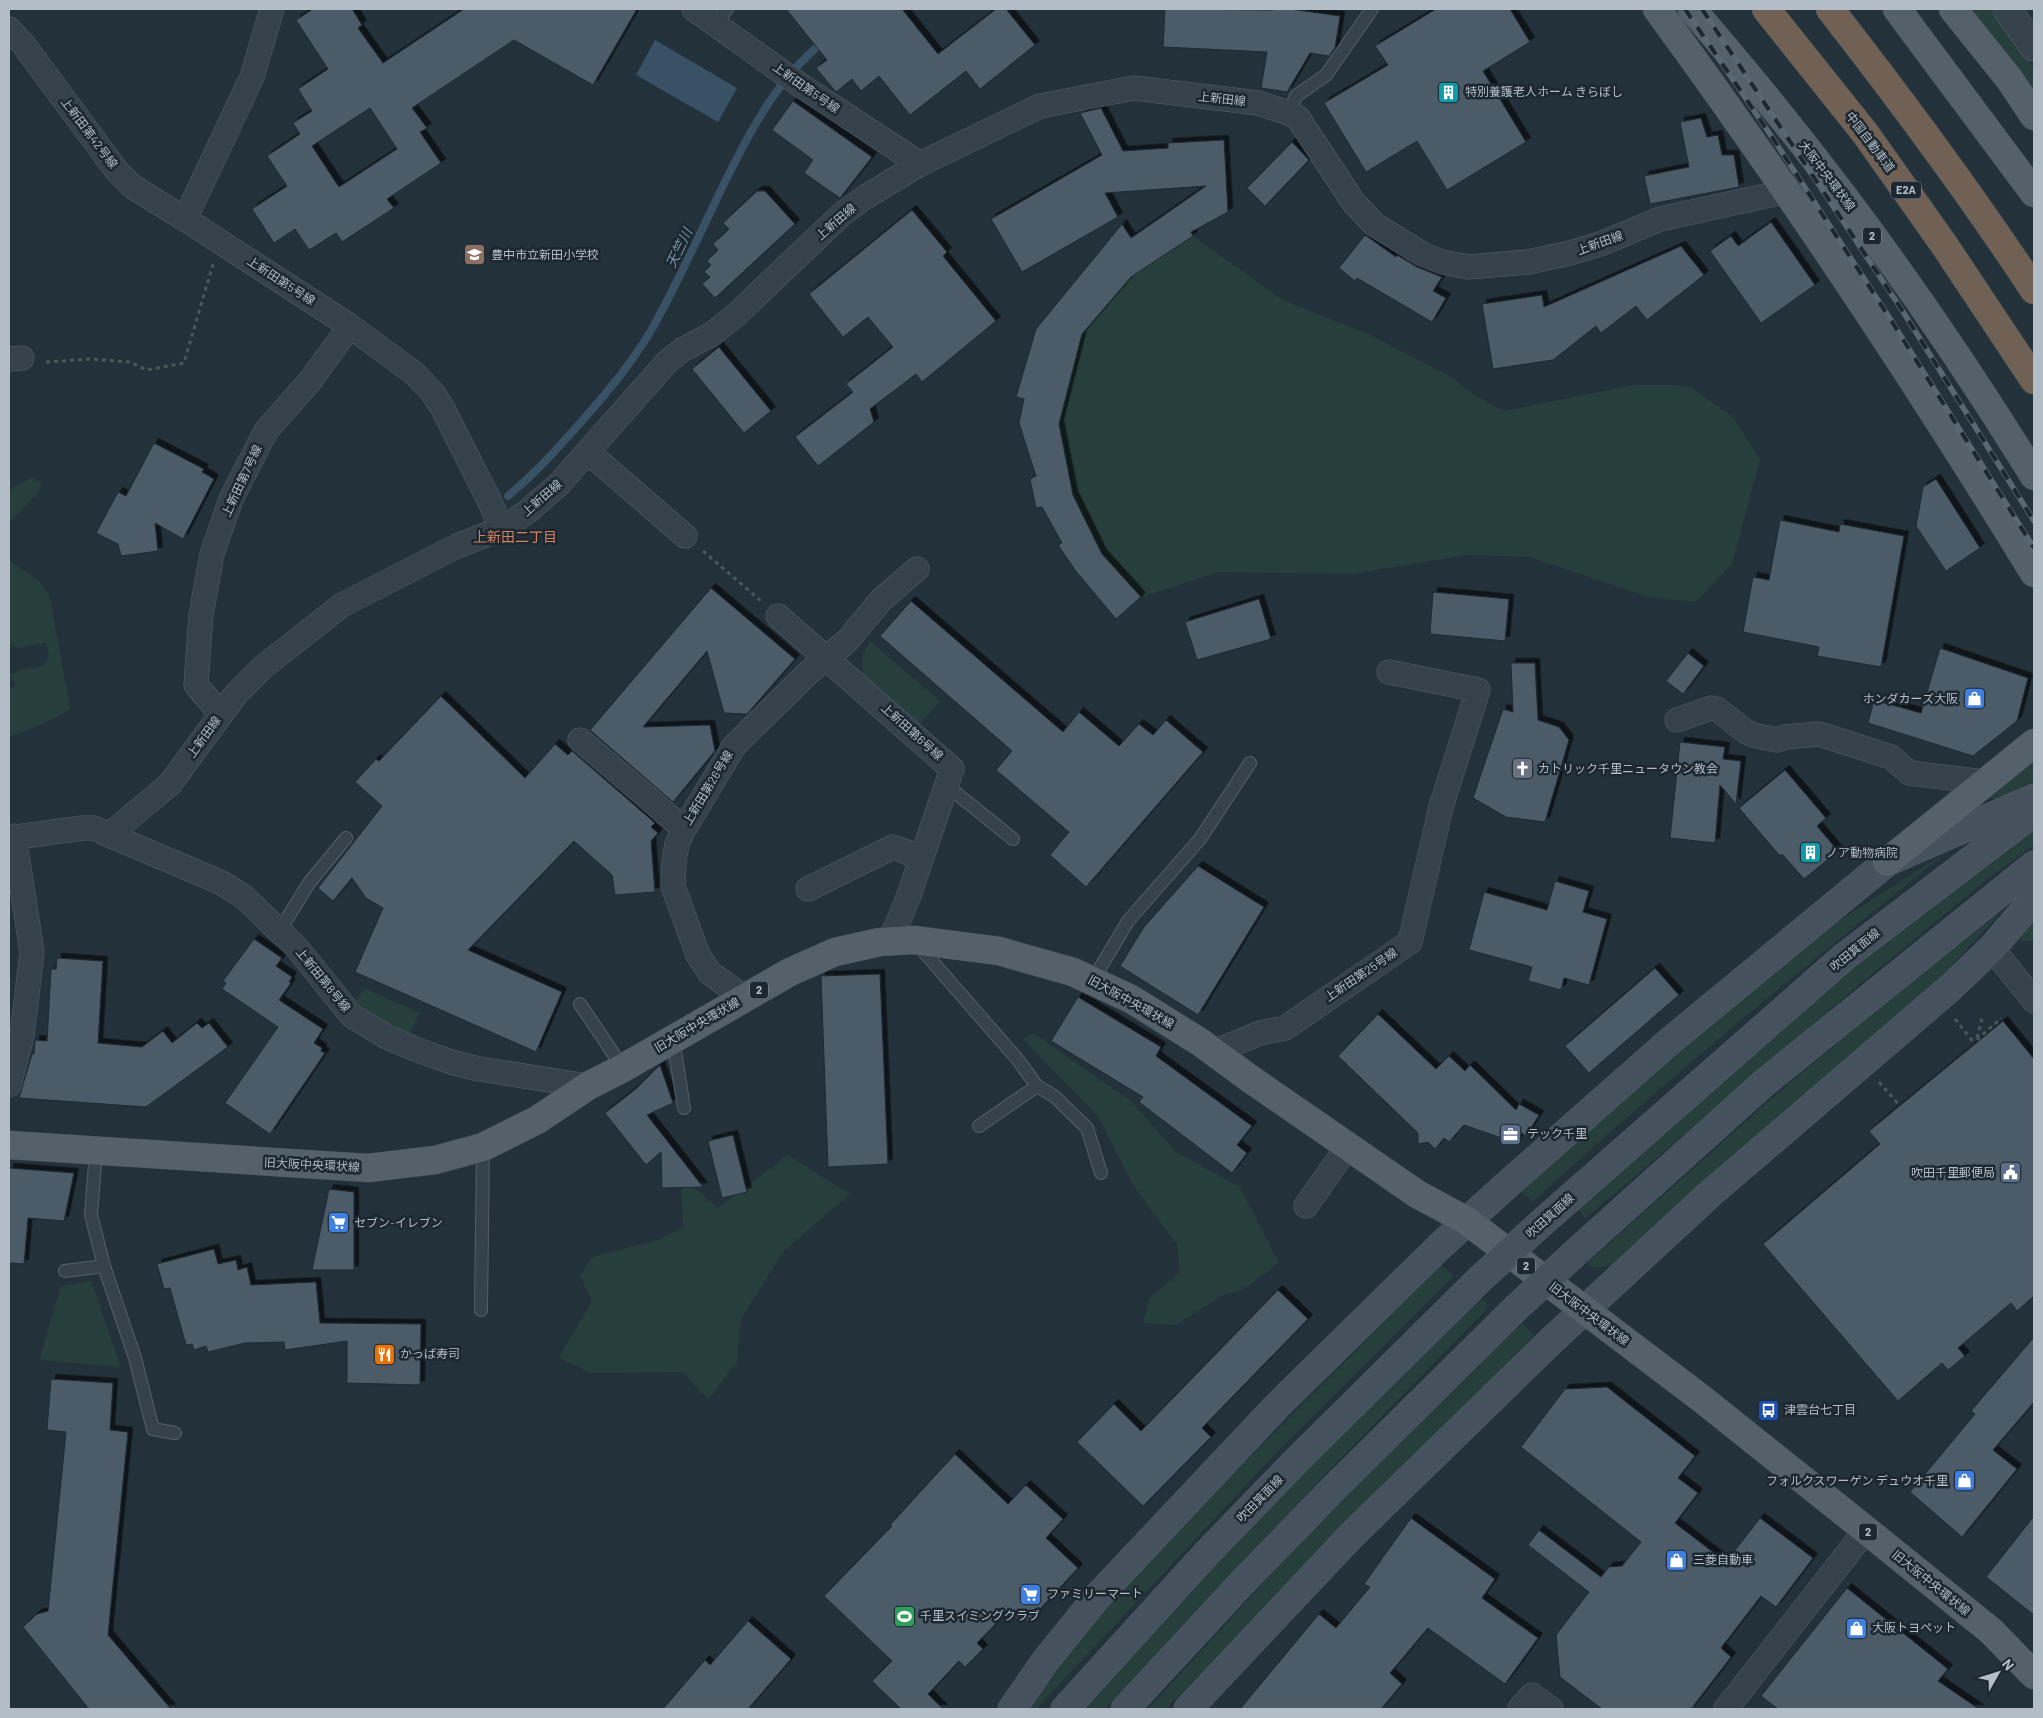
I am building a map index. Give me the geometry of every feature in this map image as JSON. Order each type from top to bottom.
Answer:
[{"type":"highway","name":"中国自動車道","points":[[1766,9],[1865,133],[1945,246],[2034,380]]},
{"type":"highway","points":[[1830,9],[1909,110],[1987,219],[2034,290]]},
{"type":"main road","points":[[1657,9],[1788,190],[1955,444],[2034,573]]},
{"type":"main road","name":"大阪中央環状線","points":[[1692,9],[1785,121],[1894,265],[1991,406],[2034,476]]},
{"type":"main road","points":[[1897,9],[2034,193]]},
{"type":"main road","points":[[1954,9],[2010,80],[2034,116]]},
{"type":"main road","points":[[1012,1709],[1046,1660],[1097,1597],[1278,1405],[1467,1221],[1670,1041],[1985,782],[2034,744]]},
{"type":"main road","points":[[1888,862],[2034,798]]},
{"type":"main road","name":"吹田箕面線","points":[[1065,1709],[1207,1553],[1298,1459],[1479,1280],[1844,957],[2034,812]]},
{"type":"main road","points":[[1125,1709],[1286,1538],[1515,1309],[1574,1254],[1764,1083],[2034,865]]},
{"type":"main road","points":[[1188,1709],[1351,1536],[1585,1310],[1711,1193],[1922,1013],[1992,948],[2034,899]]},
{"type":"main road","name":"旧大阪中央環状線","points":[[9,1145],[368,1168],[435,1160],[483,1147],[537,1120],[588,1086],[623,1068],[790,972],[835,952],[858,946],[902,941],[980,947],[999,951],[1073,972],[1131,999],[1214,1052],[1417,1194],[1467,1221],[1702,1399],[1866,1530],[1991,1631],[2034,1675]]},
{"type":"street","points":[[185,219],[252,77],[272,9]]},
{"type":"street","points":[[2007,9],[2034,46]]},
{"type":"street","name":"上新田第5号線","points":[[706,12],[800,85],[920,164]]},
{"type":"street","name":"上新田第42号線","points":[[9,29],[23,44],[116,171],[133,187],[185,219]]},
{"type":"street","name":"上新田線","points":[[109,835],[170,784],[236,694],[263,667],[342,605],[457,546],[501,529],[527,512],[552,490],[588,452],[676,354],[712,334],[736,315],[841,215],[864,198],[920,164],[1040,106],[1134,88],[1258,103],[1289,113],[1298,118],[1354,203],[1376,225],[1422,254],[1442,262],[1468,267],[1528,262],[1570,253],[1603,243],[1660,219],[1788,190]]},
{"type":"street","name":"上新田第5号線","points":[[185,219],[350,326],[415,374],[432,392],[442,407],[490,502],[501,529]]},
{"type":"street","name":"上新田第7号線","points":[[221,714],[196,685],[201,615],[212,554],[231,499],[266,432],[310,381],[350,326]]},
{"type":"street","points":[[588,452],[693,543]]},
{"type":"street","name":"上新田第26号線","points":[[745,998],[719,980],[702,964],[679,906],[674,886],[674,862],[677,844],[734,746],[808,673],[847,641],[881,600],[917,569]]},
{"type":"street","name":"上新田第6号線","points":[[778,616],[952,769],[922,858],[902,941]]},
{"type":"street","name":"上新田第25号線","points":[[1214,1052],[1260,1033],[1285,1028],[1410,942],[1441,806],[1478,690],[1389,672]]},
{"type":"street","points":[[1677,720],[1711,708],[1717,710],[1753,735],[1776,740],[1785,737],[1819,734],[1891,757],[1909,773],[1985,782]]},
{"type":"street","points":[[580,740],[684,829]]},
{"type":"street","points":[[9,1085],[22,1036],[32,952],[11,837],[82,828],[94,828],[109,835]]},
{"type":"street","name":"上新田第8号線","points":[[109,835],[220,882],[243,896],[297,948],[352,1016],[387,1037],[451,1062],[479,1069],[588,1086]]},
{"type":"street","points":[[808,889],[893,847],[922,858]]},
{"type":"street","points":[[1992,948],[2034,1001]]},
{"type":"street","points":[[1306,1206],[1348,1146]]},
{"type":"street","points":[[1726,1709],[1866,1530]]},
{"type":"street","points":[[1520,1709],[1532,1695],[1551,1709]]},
{"type":"lane","points":[[1289,113],[1296,96],[1326,75],[1372,9]]},
{"type":"lane","points":[[1093,980],[1128,921],[1200,839],[1250,763]]},
{"type":"lane","points":[[946,785],[1013,839]]},
{"type":"lane","points":[[280,930],[309,883],[346,838]]},
{"type":"lane","points":[[902,941],[1018,1060],[1037,1086],[1054,1096],[1087,1128],[1101,1173]]},
{"type":"lane","points":[[580,1004],[623,1068]]},
{"type":"lane","points":[[673,1039],[684,1108]]},
{"type":"lane","points":[[979,1126],[1037,1086]]},
{"type":"lane","points":[[481,1310],[483,1147]]},
{"type":"lane","points":[[96,1151],[91,1215],[104,1266],[136,1358],[152,1429],[175,1433]]},
{"type":"lane","points":[[65,1271],[104,1266]]},
{"type":"path","points":[[15,359],[29,363],[90,359],[130,362],[147,370],[184,363],[220,240]]},
{"type":"path","points":[[693,543],[756,597]]},
{"type":"path","points":[[1952,1014],[1975,1044],[2001,1018]]},
{"type":"path","points":[[1977,1040],[1983,1015]]},
{"type":"path","points":[[1876,1079],[1900,1106]]},
{"type":"green space","points":[[1969,9],[1992,9],[2034,68],[2034,93]]},
{"type":"green space","points":[[1193,236],[1283,300],[1370,335],[1453,378],[1474,395],[1504,411],[1634,385],[1691,387],[1733,417],[1760,459],[1732,564],[1695,602],[1647,597],[1530,557],[1467,555],[1352,574],[1219,572],[1141,597],[1102,554],[1073,495],[1059,424],[1082,334],[1131,277]]},
{"type":"green space","points":[[30,478],[35,478],[42,485],[39,492],[9,523],[9,490]]},
{"type":"green space","points":[[9,560],[40,582],[50,597],[70,709],[43,724],[9,737],[9,690],[16,685],[9,675],[20,670],[43,666],[49,656],[46,643],[18,648],[9,644]]},
{"type":"green space","points":[[870,641],[940,701],[920,724],[892,702],[863,675],[862,656]]},
{"type":"green space","points":[[2034,759],[2034,780],[1999,799],[1991,799],[1990,792]]},
{"type":"green space","points":[[2034,830],[2034,845],[1985,881],[1865,980],[1585,1219],[1578,1208],[1717,1080],[1868,956],[1973,874]]},
{"type":"green space","points":[[1948,851],[1686,1067],[1533,1202],[1521,1191],[1755,986],[1840,920]]},
{"type":"green space","points":[[2006,908],[1900,1016],[1791,1106],[1613,1265],[1596,1267],[1586,1264],[1780,1091],[1916,978]]},
{"type":"green space","points":[[2034,918],[2034,939],[2031,941],[2020,941],[2025,927]]},
{"type":"green space","points":[[364,988],[420,1013],[408,1037],[355,1003]]},
{"type":"green space","points":[[1033,1033],[1131,1101],[1176,1152],[1240,1187],[1279,1263],[1245,1288],[1220,1297],[1176,1325],[1143,1323],[1150,1298],[1180,1272],[1177,1245],[1133,1185],[1098,1116],[1023,1039]]},
{"type":"green space","points":[[788,1155],[850,1194],[784,1251],[741,1319],[737,1362],[708,1400],[683,1372],[590,1373],[559,1357],[592,1301],[580,1276],[592,1257],[658,1240],[683,1227],[681,1190],[692,1185],[718,1208]]},
{"type":"green space","points":[[1441,1265],[1454,1276],[1281,1448],[1036,1709],[1028,1709],[1088,1627],[1169,1538]]},
{"type":"green space","points":[[91,1281],[121,1367],[39,1360],[61,1286]]},
{"type":"green space","points":[[1478,1297],[1486,1302],[1488,1308],[1199,1607],[1105,1709],[1084,1709],[1196,1583],[1441,1329]]},
{"type":"green space","points":[[1523,1323],[1534,1336],[1166,1709],[1148,1709],[1321,1520]]},
{"type":"water","points":[[655,40],[737,88],[718,122],[636,75]]},
{"type":"building","points":[[313,9],[352,9],[362,25],[358,28],[383,63],[464,9],[637,9],[593,85],[514,40],[412,108],[427,128],[420,132],[441,163],[387,199],[394,208],[342,242],[336,233],[309,250],[295,229],[274,243],[252,209],[287,186],[267,156],[300,134],[293,123],[312,111],[298,89],[328,69],[296,20]],"holes":[[[370,108],[397,149],[339,187],[312,146]]]},
{"type":"building","points":[[786,9],[902,9],[938,54],[996,9],[1006,9],[1035,45],[980,89],[966,71],[910,115],[879,76],[861,91],[852,79],[836,92],[816,68],[827,60]]},
{"type":"building","points":[[1165,9],[1290,9],[1340,16],[1335,48],[1329,56],[1310,53],[1287,92],[1261,88],[1267,52],[1163,47]]},
{"type":"building","name":"特別養護老人ホーム きらぼし","points":[[1436,9],[1510,9],[1530,42],[1483,71],[1526,142],[1447,190],[1417,141],[1366,172],[1324,103],[1388,65],[1375,46]]},
{"type":"building","points":[[793,101],[872,157],[840,198],[804,173],[813,160],[772,130]]},
{"type":"building","points":[[1101,108],[1123,151],[1168,148],[1168,143],[1224,140],[1228,212],[1191,232],[1193,236],[1131,277],[1082,334],[1059,424],[1073,495],[1102,554],[1141,597],[1116,619],[1075,570],[1058,545],[1062,543],[1042,507],[1036,508],[1030,479],[1036,476],[1019,423],[1024,399],[1016,397],[1036,329],[1122,224],[1131,238],[1206,186],[1105,193],[1118,217],[1022,272],[991,219],[1102,155],[1080,113]]},
{"type":"building","points":[[1701,118],[1707,137],[1718,135],[1722,155],[1734,155],[1739,187],[1650,204],[1644,176],[1689,167],[1680,122]]},
{"type":"building","points":[[1292,142],[1309,160],[1265,206],[1247,188]]},
{"type":"building","points":[[757,191],[765,191],[795,224],[715,298],[702,284],[710,277],[704,272],[711,265],[707,261],[718,250],[713,244],[729,229],[723,223]]},
{"type":"building","points":[[912,210],[947,252],[943,256],[996,321],[922,382],[916,374],[870,409],[874,422],[818,466],[795,437],[853,392],[846,384],[893,347],[868,317],[843,337],[809,294]]},
{"type":"building","points":[[1771,222],[1815,285],[1761,323],[1710,251],[1731,236],[1738,246]]},
{"type":"building","points":[[1365,235],[1396,257],[1397,255],[1417,267],[1442,277],[1433,291],[1446,298],[1432,322],[1357,278],[1355,281],[1339,268]]},
{"type":"building","points":[[1681,246],[1704,275],[1647,320],[1636,306],[1601,333],[1596,326],[1553,360],[1493,369],[1482,304],[1542,295],[1544,307]]},
{"type":"building","points":[[719,347],[771,411],[744,433],[692,369]]},
{"type":"building","points":[[154,443],[204,469],[202,472],[214,479],[183,539],[155,523],[158,551],[121,556],[118,544],[96,533],[118,492],[126,496]]},
{"type":"building","points":[[1936,479],[1980,548],[1946,571],[1916,526],[1923,487]]},
{"type":"building","points":[[1780,520],[1839,532],[1840,524],[1904,536],[1881,667],[1817,656],[1819,647],[1743,632],[1753,577],[1769,580]]},
{"type":"building","points":[[711,588],[795,659],[747,714],[724,713],[707,651],[643,727],[710,725],[715,751],[673,802],[590,730]]},
{"type":"building","points":[[1433,592],[1509,599],[1505,641],[1430,634]]},
{"type":"building","points":[[1259,599],[1271,639],[1197,660],[1185,622]]},
{"type":"building","points":[[911,601],[1063,732],[1079,712],[1119,746],[1139,724],[1153,735],[1166,720],[1203,752],[1086,887],[1050,855],[1069,832],[996,770],[1012,751],[880,636]]},
{"type":"building","name":"ホンダカーズ大阪","points":[[1940,648],[2028,678],[2017,721],[1973,756],[1868,723],[1874,700],[1921,713]]},
{"type":"building","points":[[1688,653],[1704,666],[1683,694],[1666,681]]},
{"type":"building","name":"カトリック千里ニュータウン教会","points":[[1511,663],[1535,663],[1538,720],[1559,727],[1569,740],[1545,822],[1506,817],[1473,798],[1503,709],[1513,712]]},
{"type":"building","points":[[441,696],[525,778],[555,744],[568,755],[572,751],[655,823],[651,827],[658,833],[651,841],[655,892],[615,895],[612,875],[574,841],[468,950],[562,992],[536,1052],[355,972],[383,908],[366,898],[352,878],[333,901],[318,888],[382,806],[355,782],[376,759],[379,761]]},
{"type":"building","points":[[1680,742],[1725,747],[1723,759],[1741,761],[1736,804],[1720,785],[1715,843],[1670,838]]},
{"type":"building","points":[[1785,770],[1826,818],[1817,826],[1838,851],[1804,879],[1782,854],[1780,856],[1739,808]]},
{"type":"building","points":[[1198,866],[1264,907],[1198,1015],[1120,966],[1144,927]]},
{"type":"building","points":[[1555,881],[1589,891],[1583,912],[1607,919],[1589,985],[1564,978],[1561,990],[1528,981],[1532,967],[1469,950],[1484,892],[1547,910]]},
{"type":"building","points":[[254,939],[282,958],[276,966],[292,977],[289,982],[291,983],[279,1000],[323,1029],[314,1043],[322,1048],[321,1051],[325,1053],[270,1134],[225,1103],[278,1027],[222,989],[226,983],[223,981]]},
{"type":"building","points":[[57,958],[103,961],[98,1043],[142,1047],[163,1031],[172,1043],[197,1023],[202,1028],[209,1023],[228,1047],[146,1107],[19,1098],[32,1054],[34,1054],[35,1040],[47,1041],[51,969],[56,969]]},
{"type":"building","points":[[1655,968],[1679,995],[1589,1073],[1565,1046]]},
{"type":"building","points":[[880,974],[888,1164],[828,1167],[821,976]]},
{"type":"building","points":[[1078,997],[1161,1047],[1156,1056],[1252,1126],[1237,1145],[1247,1153],[1232,1173],[1139,1102],[1143,1097],[1051,1041]]},
{"type":"building","points":[[1378,1014],[1436,1069],[1449,1056],[1465,1071],[1470,1065],[1516,1110],[1519,1104],[1539,1115],[1526,1136],[1522,1133],[1516,1143],[1464,1125],[1449,1142],[1444,1138],[1435,1149],[1428,1142],[1418,1144],[1418,1133],[1338,1056]]},
{"type":"building","points":[[2003,1021],[2034,1059],[2034,1296],[2017,1311],[2011,1303],[1958,1348],[1965,1356],[1948,1370],[1942,1363],[1898,1401],[1763,1244],[1880,1144],[1869,1131]]},
{"type":"building","points":[[660,1065],[673,1103],[647,1115],[703,1187],[662,1188],[661,1152],[646,1165],[605,1113],[637,1088]]},
{"type":"building","points":[[733,1135],[747,1192],[722,1198],[708,1141]]},
{"type":"building","points":[[9,1168],[74,1173],[64,1221],[28,1218],[24,1264],[9,1263]]},
{"type":"building","name":"セブン-イレブン","points":[[329,1189],[354,1192],[354,1270],[312,1270]]},
{"type":"building","points":[[214,1249],[218,1264],[236,1260],[238,1270],[247,1267],[251,1285],[316,1282],[320,1323],[421,1324],[420,1385],[347,1383],[347,1341],[285,1350],[284,1342],[245,1343],[208,1352],[206,1346],[194,1350],[192,1344],[186,1345],[170,1288],[164,1289],[157,1264]]},
{"type":"building","points":[[1278,1290],[1308,1319],[1202,1428],[1211,1437],[1143,1506],[1077,1442],[1114,1404],[1141,1431]]},
{"type":"building","name":"フォルクスワーゲン デュウオ千里","points":[[2034,1337],[2034,1402],[1993,1450],[2017,1469],[1962,1537],[1910,1492],[1975,1414],[1971,1411]]},
{"type":"building","points":[[51,1379],[113,1383],[110,1430],[128,1432],[108,1635],[171,1709],[89,1709],[23,1627],[37,1614],[48,1611],[66,1432],[47,1430]]},
{"type":"building","points":[[1607,1387],[1695,1456],[1678,1478],[1698,1493],[1675,1523],[1726,1562],[1760,1518],[1813,1558],[1776,1607],[1761,1596],[1721,1648],[1731,1657],[1691,1709],[1602,1709],[1560,1677],[1556,1635],[1589,1592],[1528,1545],[1539,1530],[1601,1577],[1609,1567],[1622,1566],[1641,1542],[1521,1447],[1565,1389]]},
{"type":"building","points":[[955,1454],[1008,1504],[1026,1485],[1063,1519],[1046,1538],[1078,1568],[1028,1622],[1022,1616],[1018,1620],[1008,1611],[977,1643],[983,1649],[965,1667],[959,1661],[928,1694],[943,1709],[901,1709],[872,1681],[892,1661],[824,1596],[892,1526],[890,1525]]},
{"type":"building","points":[[2034,1516],[2034,1615],[1986,1577]]},
{"type":"building","points":[[1411,1518],[1495,1579],[1482,1598],[1538,1638],[1505,1684],[1428,1628],[1390,1673],[1402,1684],[1381,1709],[1240,1709],[1319,1614],[1336,1628],[1370,1587],[1364,1584]]},
{"type":"building","name":"大阪トヨペット","points":[[1847,1588],[1948,1669],[1938,1681],[1979,1709],[1778,1709],[1761,1696]]},
{"type":"building","points":[[748,1621],[791,1659],[748,1709],[663,1709],[705,1660],[710,1665]]},
{"type":"waterway","name":"天竺川","points":[[508,496],[538,469],[564,441],[603,397],[633,359],[666,303],[730,171],[763,111],[790,74],[824,41]]},
{"type":"railway","points":[[1685,9],[1776,143],[1889,317],[2034,548]]},
{"type":"railway","points":[[1702,9],[1902,310],[2034,521]]},
{"type":"place","name":"特別養護老人ホーム きらぼし","points":[[1449,92]]},
{"type":"place","name":"豊中市立新田小学校","points":[[475,255]]},
{"type":"place","name":"ホンダカーズ大阪","points":[[1974,699]]},
{"type":"place","name":"カトリック千里ニュータウン教会","points":[[1522,769]]},
{"type":"place","name":"ノア動物病院","points":[[1810,853]]},
{"type":"place","name":"テック千里","points":[[1511,1134]]},
{"type":"place","name":"吹田千里郵便局","points":[[2011,1173]]},
{"type":"place","name":"セブン-イレブン","points":[[338,1223]]},
{"type":"place","name":"かっぱ寿司","points":[[384,1354]]},
{"type":"place","name":"津雲台七丁目","points":[[1768,1410]]},
{"type":"place","name":"フォルクスワーゲン デュウオ千里","points":[[1964,1481]]},
{"type":"place","name":"三菱自動車","points":[[1677,1560]]},
{"type":"place","name":"ファミリーマート","points":[[1031,1594]]},
{"type":"place","name":"千里スイミングクラブ","points":[[904,1616]]},
{"type":"place","name":"大阪トヨペット","points":[[1856,1628]]},
{"type":"district","name":"上新田二丁目","points":[[515,537]]}]
